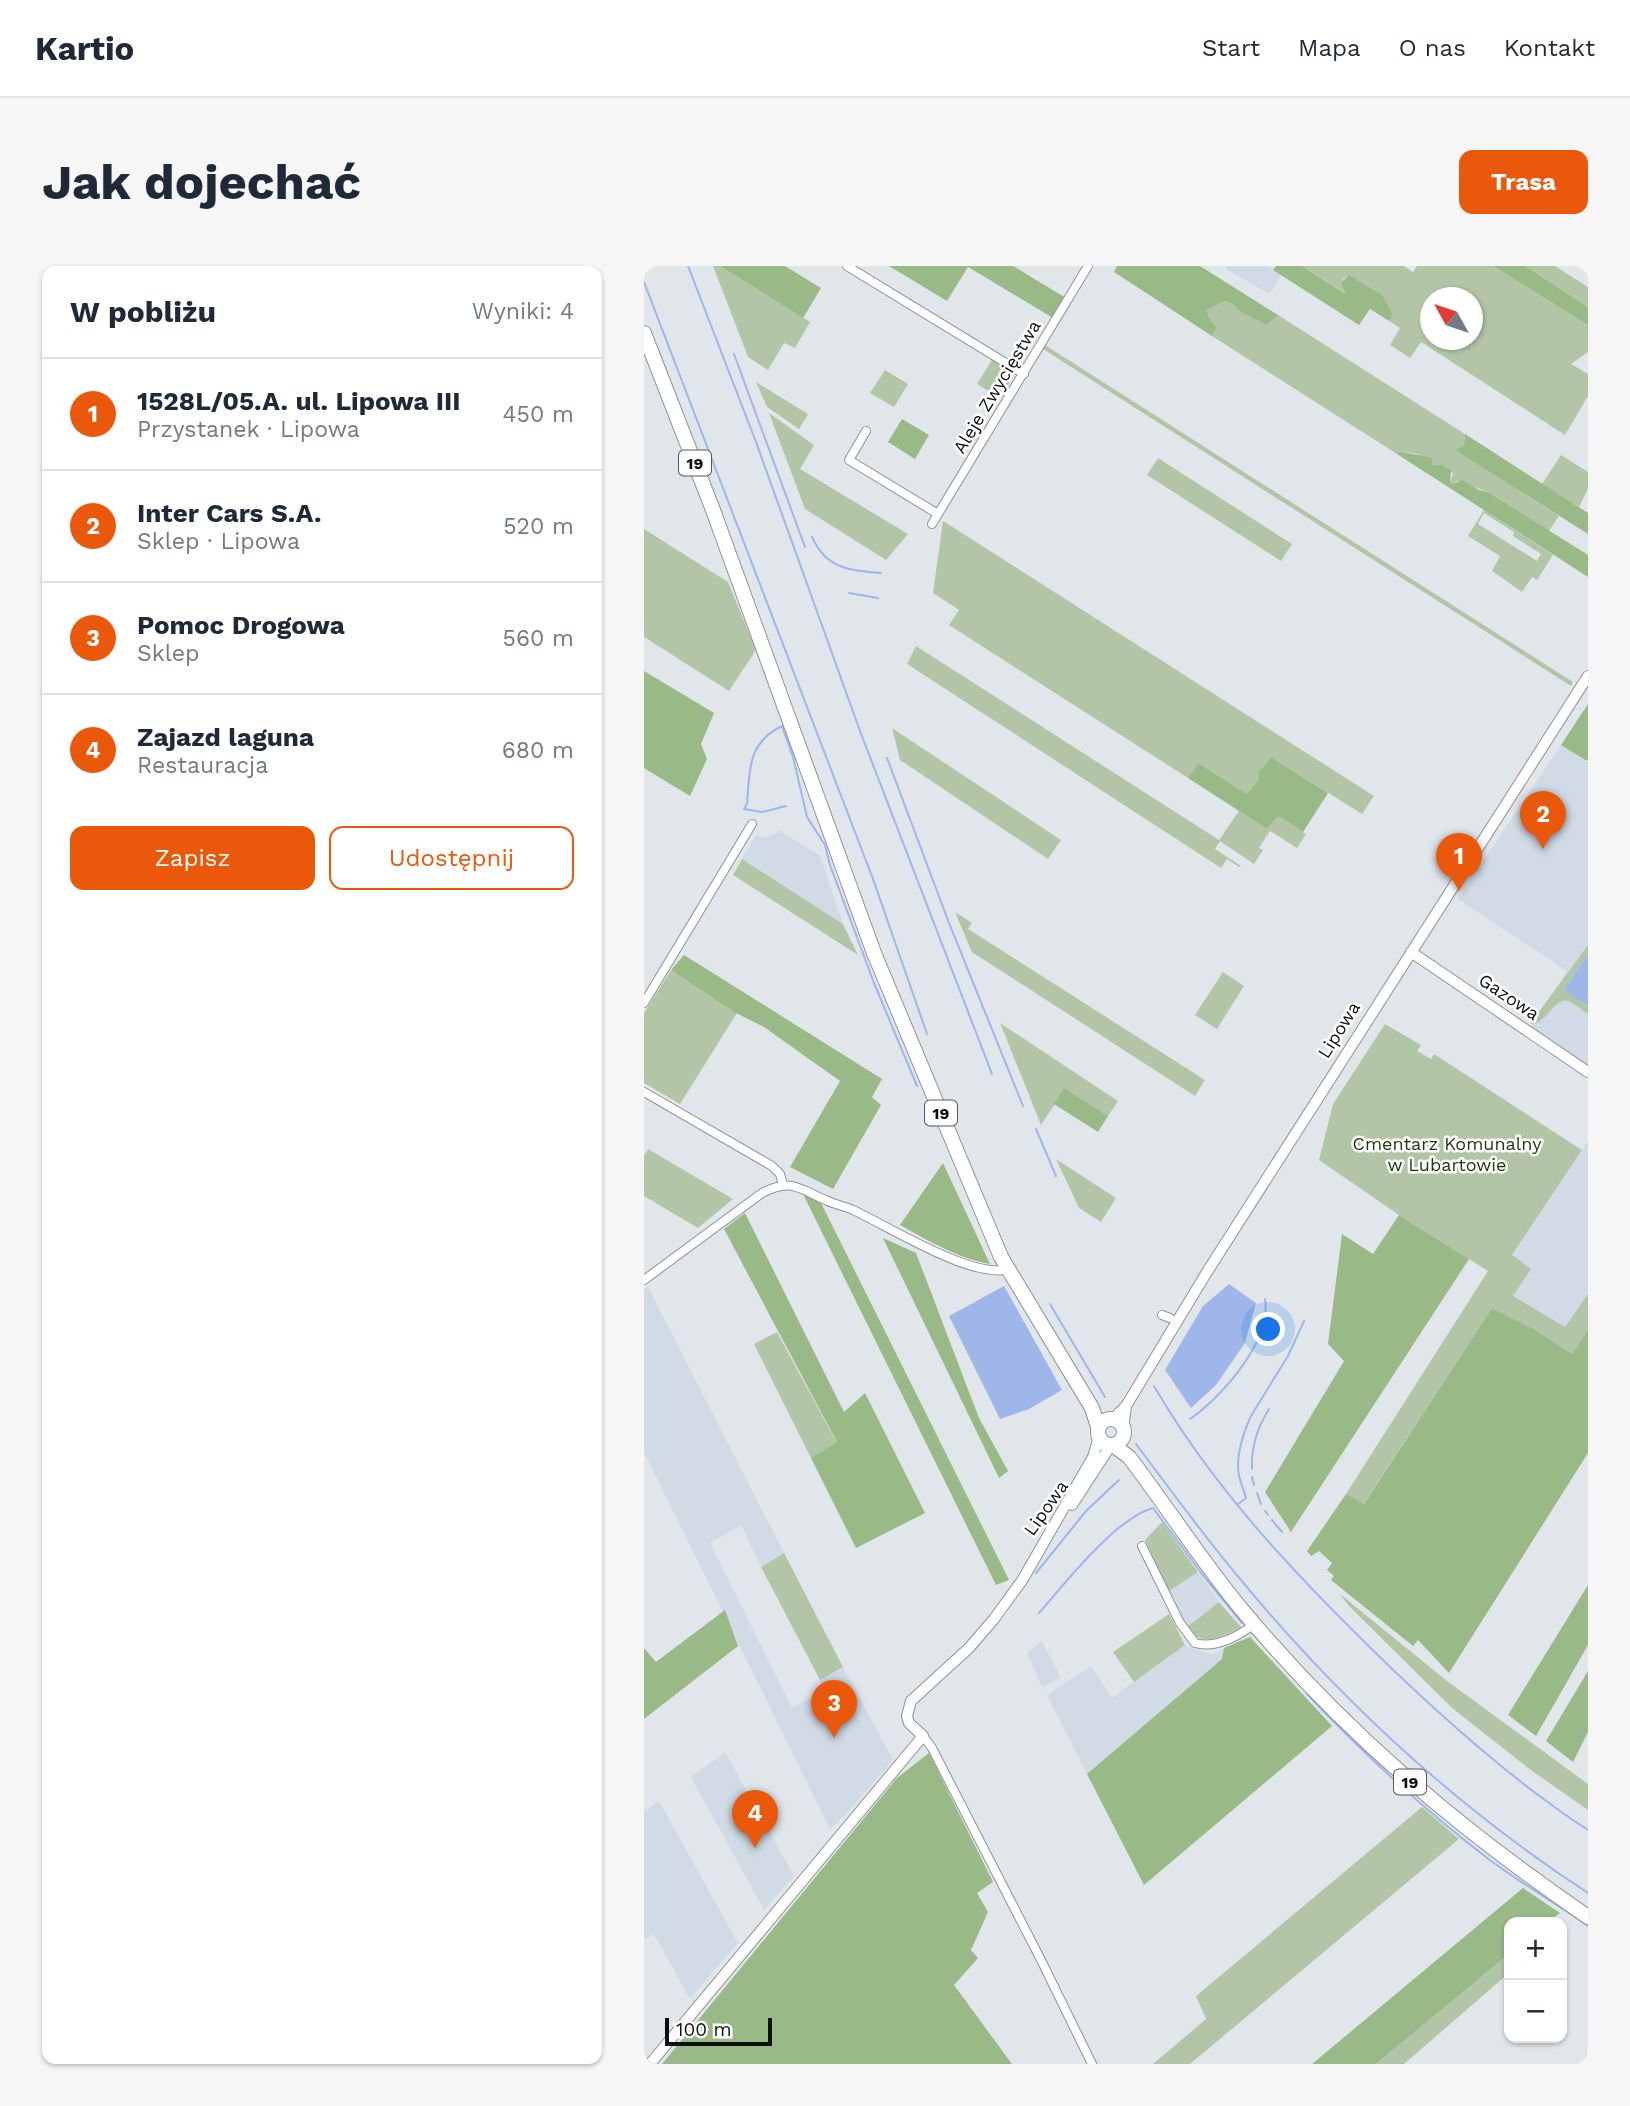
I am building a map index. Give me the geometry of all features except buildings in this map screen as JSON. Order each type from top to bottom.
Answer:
[{"type":"highway","name":"19","points":[[644,333],[713,510],[874,953],[1001,1257],[1092,1408],[1206,1565],[1254,1623],[1354,1730],[1404,1777],[1476,1837],[1588,1917]]},
{"type":"street","points":[[847,266],[1024,374]]},
{"type":"street","name":"Aleje Zwycięstwa","points":[[932,524],[1088,266]]},
{"type":"street","points":[[866,431],[849,460],[938,514]]},
{"type":"street","name":"Lipowa","points":[[923,1736],[909,1723],[908,1707],[969,1648],[1023,1579],[1093,1457],[1111,1432],[1207,1272],[1588,676]]},
{"type":"street","points":[[644,1003],[752,824]]},
{"type":"street","name":"Gazowa","points":[[1411,952],[1588,1072]]},
{"type":"street","points":[[644,1092],[772,1166],[780,1174],[783,1185]]},
{"type":"street","points":[[644,1280],[762,1192],[783,1185],[802,1188],[853,1210],[963,1263],[996,1272],[1009,1269]]},
{"type":"street","points":[[1142,1546],[1180,1623],[1195,1643],[1218,1644],[1254,1623]]},
{"type":"street","points":[[650,2064],[923,1736],[932,1748],[1092,2064]]},
{"type":"shaded area","points":[[1226,266],[1267,266],[1281,275],[1270,294],[1227,270]]},
{"type":"shaded area","points":[[1561,745],[1588,762],[1588,1066],[1531,1027],[1567,971],[1458,899]]},
{"type":"shaded area","points":[[781,831],[820,856],[843,924],[742,859],[756,836],[767,837]]},
{"type":"shaded area","points":[[1588,1141],[1588,1294],[1565,1328],[1513,1296],[1512,1255]]},
{"type":"shaded area","points":[[648,1287],[784,1553],[761,1567],[741,1525],[710,1543],[792,1708],[826,1690],[820,1680],[843,1667],[893,1760],[830,1829],[644,1452],[644,1289]]},
{"type":"shaded area","points":[[1198,1572],[1219,1602],[1186,1628],[1169,1591]]},
{"type":"shaded area","points":[[1042,1641],[1061,1678],[1042,1687],[1027,1653]]},
{"type":"shaded area","points":[[1185,1645],[1212,1655],[1224,1648],[1222,1659],[1087,1774],[1047,1695],[1091,1666],[1112,1698]]},
{"type":"shaded area","points":[[725,1752],[794,1876],[764,1910],[691,1777]]},
{"type":"shaded area","points":[[659,1801],[738,1943],[690,1999],[654,1934],[644,1939],[644,1811]]},
{"type":"green space","points":[[713,266],[720,266],[810,322],[795,348],[784,343],[768,370],[748,357]]},
{"type":"green space","points":[[720,266],[785,266],[821,288],[803,318]]},
{"type":"green space","points":[[889,266],[1013,266],[1066,298],[1053,318],[968,267],[947,301]]},
{"type":"green space","points":[[1117,266],[1200,266],[1278,315],[1267,325],[1240,312],[1225,301],[1207,310],[1209,318],[1217,328],[1212,336],[1114,272]]},
{"type":"green space","points":[[1276,266],[1302,266],[1346,294],[1341,283],[1349,275],[1383,296],[1393,315],[1389,321],[1370,309],[1359,325],[1273,270]]},
{"type":"green space","points":[[1302,266],[1404,266],[1413,272],[1417,266],[1493,266],[1588,325],[1588,352],[1571,364],[1588,374],[1588,396],[1565,435],[1433,350],[1483,350],[1483,287],[1420,287],[1420,343],[1410,358],[1390,345],[1400,328],[1389,321],[1393,314],[1347,277],[1343,279],[1347,294]]},
{"type":"green space","points":[[1493,266],[1525,266],[1588,307],[1588,325]]},
{"type":"green space","points":[[1525,266],[1555,266],[1588,287],[1588,307]]},
{"type":"green space","points":[[1225,301],[1240,312],[1267,325],[1278,315],[1465,434],[1464,445],[1526,495],[1559,516],[1549,531],[1488,492],[1458,481],[1453,484],[1450,482],[1453,473],[1431,465],[1430,457],[1409,452],[1397,454],[1212,336],[1217,328],[1209,318],[1207,310]]},
{"type":"green space","points":[[1045,345],[1573,682],[1571,686],[1043,349]]},
{"type":"green space","points":[[993,358],[1016,372],[1000,398],[977,384]]},
{"type":"green space","points":[[885,370],[908,384],[894,407],[870,393]]},
{"type":"green space","points":[[756,382],[808,414],[799,429],[767,407]]},
{"type":"green space","points":[[769,413],[814,445],[800,469],[908,534],[886,560],[805,509]]},
{"type":"green space","points":[[902,419],[929,435],[915,459],[888,442]]},
{"type":"green space","points":[[1465,434],[1588,513],[1588,534],[1455,450],[1464,445]]},
{"type":"green space","points":[[1401,452],[1430,457],[1433,460],[1431,465],[1441,465],[1451,470],[1450,482],[1453,484],[1462,480],[1488,492],[1588,555],[1588,577],[1397,454]]},
{"type":"green space","points":[[1561,455],[1588,472],[1588,489],[1579,507],[1542,484]]},
{"type":"green space","points":[[1158,458],[1292,544],[1281,561],[1147,475]]},
{"type":"green space","points":[[1484,510],[1553,555],[1537,580],[1532,577],[1522,592],[1492,571],[1500,556],[1468,536]],"holes":[[[1484,513],[1514,532],[1513,536],[1541,554],[1537,561],[1478,524]]]},
{"type":"green space","points":[[943,521],[1374,796],[1362,814],[1271,757],[1258,773],[1259,779],[1247,794],[1198,763],[1188,778],[949,625],[959,610],[933,593]]},
{"type":"green space","points":[[644,529],[728,582],[756,650],[729,691],[644,637]]},
{"type":"green space","points":[[916,646],[1219,840],[1239,811],[1267,829],[1278,816],[1306,834],[1297,848],[1270,831],[1259,848],[1263,850],[1254,864],[1220,841],[1215,849],[1241,866],[1227,859],[1221,868],[907,664]]},
{"type":"green space","points":[[644,671],[714,713],[701,744],[707,759],[690,796],[644,768]]},
{"type":"green space","points":[[1588,704],[1588,760],[1587,761],[1561,745]]},
{"type":"green space","points":[[892,728],[1061,840],[1048,859],[900,760]]},
{"type":"green space","points":[[1271,757],[1328,793],[1303,832],[1278,816],[1267,829],[1188,778],[1198,763],[1247,794],[1259,779],[1258,773]]},
{"type":"green space","points":[[742,859],[843,924],[858,955],[733,875]]},
{"type":"green space","points":[[955,912],[972,923],[968,929],[1205,1080],[1195,1096],[972,952]]},
{"type":"green space","points":[[1588,945],[1588,954],[1564,990],[1588,1006],[1588,1014],[1570,1002],[1563,1001],[1541,1020],[1530,1024]]},
{"type":"green space","points":[[684,955],[882,1079],[872,1097],[881,1105],[833,1189],[790,1167],[840,1081],[764,1027],[736,1013],[671,970]]},
{"type":"green space","points":[[671,970],[737,1013],[680,1104],[644,1083],[644,1013]]},
{"type":"green space","points":[[1223,972],[1244,986],[1217,1029],[1195,1015]]},
{"type":"green space","points":[[1000,1023],[1118,1101],[1108,1116],[1065,1089],[1041,1125]]},
{"type":"green space","name":"Cmentarz Komunalny w Lubartowie","points":[[1385,1024],[1421,1045],[1417,1051],[1431,1059],[1434,1054],[1582,1150],[1512,1255],[1531,1269],[1513,1296],[1565,1327],[1588,1294],[1588,1330],[1572,1354],[1532,1328],[1492,1308],[1363,1505],[1346,1494],[1488,1271],[1319,1160],[1333,1104]]},
{"type":"green space","points":[[1064,1088],[1108,1116],[1098,1132],[1054,1104]]},
{"type":"green space","points":[[648,1149],[733,1199],[698,1228],[644,1196],[644,1156]]},
{"type":"green space","points":[[1056,1159],[1116,1198],[1101,1222],[1079,1208]]},
{"type":"green space","points":[[943,1163],[990,1264],[955,1253],[900,1225]]},
{"type":"green space","points":[[803,1194],[820,1201],[1009,1580],[996,1585]]},
{"type":"green space","points":[[745,1213],[844,1412],[865,1393],[925,1513],[856,1548],[811,1458],[837,1442],[724,1229]]},
{"type":"green space","points":[[1399,1215],[1469,1259],[1291,1532],[1265,1492],[1344,1361],[1328,1344],[1342,1234],[1373,1254]]},
{"type":"green space","points":[[883,1238],[916,1253],[979,1418],[1008,1471],[999,1478]]},
{"type":"green space","points":[[1492,1308],[1532,1328],[1572,1354],[1588,1330],[1588,1453],[1449,1673],[1418,1640],[1413,1646],[1331,1580],[1334,1576],[1327,1570],[1332,1563],[1319,1551],[1311,1556],[1307,1551],[1346,1494],[1364,1504]]},
{"type":"green space","points":[[777,1332],[837,1443],[811,1458],[754,1344]]},
{"type":"green space","points":[[1162,1522],[1198,1572],[1169,1591],[1145,1540]]},
{"type":"green space","points":[[784,1553],[843,1667],[820,1680],[761,1567]]},
{"type":"green space","points":[[1588,1585],[1588,1645],[1536,1736],[1508,1715]]},
{"type":"green space","points":[[1340,1594],[1447,1681],[1588,1784],[1588,1810],[1532,1771],[1452,1708]]},
{"type":"green space","points":[[1219,1602],[1241,1627],[1212,1639],[1199,1638],[1186,1628]]},
{"type":"green space","points":[[725,1610],[738,1646],[644,1719],[644,1648],[656,1662]]},
{"type":"green space","points":[[1169,1614],[1185,1645],[1134,1682],[1113,1652]]},
{"type":"green space","points":[[1250,1637],[1332,1726],[1144,1885],[1087,1774],[1222,1659],[1224,1648]]},
{"type":"green space","points":[[1588,1671],[1588,1732],[1573,1762],[1546,1741]]},
{"type":"green space","points":[[929,1753],[993,1882],[977,1893],[988,1912],[971,1950],[978,1958],[954,1985],[1012,2064],[662,2064],[897,1778]]},
{"type":"green space","points":[[1422,1807],[1459,1839],[1190,2064],[1153,2064],[1206,2019],[1196,1996]]},
{"type":"green space","points":[[1523,1888],[1560,1913],[1555,1917],[1504,1917],[1504,1958],[1376,2064],[1312,2064]]},
{"type":"green space","points":[[1504,1958],[1504,1977],[1404,2064],[1376,2064]]},
{"type":"water","points":[[1588,954],[1588,1006],[1564,990]]},
{"type":"water","points":[[1229,1284],[1256,1303],[1245,1343],[1216,1385],[1191,1408],[1165,1370],[1203,1306]]},
{"type":"water","points":[[1004,1286],[1062,1390],[1029,1409],[1000,1419],[949,1316]]},
{"type":"waterway","points":[[688,266],[756,442],[860,731],[992,1074]]},
{"type":"waterway","points":[[644,282],[873,879],[927,1034]]},
{"type":"waterway","points":[[734,354],[805,547]]},
{"type":"waterway","points":[[812,537],[818,548],[832,562],[849,569],[881,573]]},
{"type":"waterway","points":[[849,593],[878,598]]},
{"type":"waterway","points":[[786,806],[762,812],[744,809],[756,749],[782,726],[793,757],[807,817],[825,845],[874,983],[917,1086]]},
{"type":"waterway","points":[[887,758],[949,923],[1023,1106]]},
{"type":"waterway","points":[[1036,1129],[1056,1176]]},
{"type":"waterway","points":[[1190,1419],[1230,1382],[1253,1349],[1261,1332],[1265,1299]]},
{"type":"waterway","points":[[1050,1304],[1105,1397]]},
{"type":"waterway","points":[[1238,1504],[1246,1498],[1238,1468],[1240,1445],[1245,1430],[1288,1356],[1304,1321]]},
{"type":"waterway","points":[[1154,1386],[1178,1425],[1232,1498],[1323,1601],[1460,1731],[1509,1773],[1588,1830]]},
{"type":"waterway","points":[[1252,1469],[1256,1438],[1269,1409]]},
{"type":"waterway","points":[[1136,1444],[1236,1574],[1315,1664],[1357,1706],[1400,1747],[1491,1824],[1588,1893]]},
{"type":"waterway","points":[[1252,1477],[1254,1485]]},
{"type":"waterway","points":[[1036,1573],[1086,1511],[1119,1480]]},
{"type":"waterway","points":[[1257,1493],[1261,1504]]},
{"type":"waterway","points":[[1039,1613],[1077,1569],[1123,1524],[1153,1508],[1242,1623]]},
{"type":"waterway","points":[[1265,1511],[1268,1515]]},
{"type":"waterway","points":[[1272,1520],[1282,1532]]},
{"type":"waterway","points":[[1307,1694],[1371,1758],[1462,1838],[1498,1866],[1588,1926]]},
{"type":"place","name":"Inter Cars S.A.","points":[[1543,849]]},
{"type":"place","name":"1528L/05.A. ul. Lipowa III","points":[[1459,891]]},
{"type":"place","name":"Pomoc Drogowa","points":[[834,1738]]},
{"type":"place","name":"Zajazd laguna","points":[[755,1848]]}]
